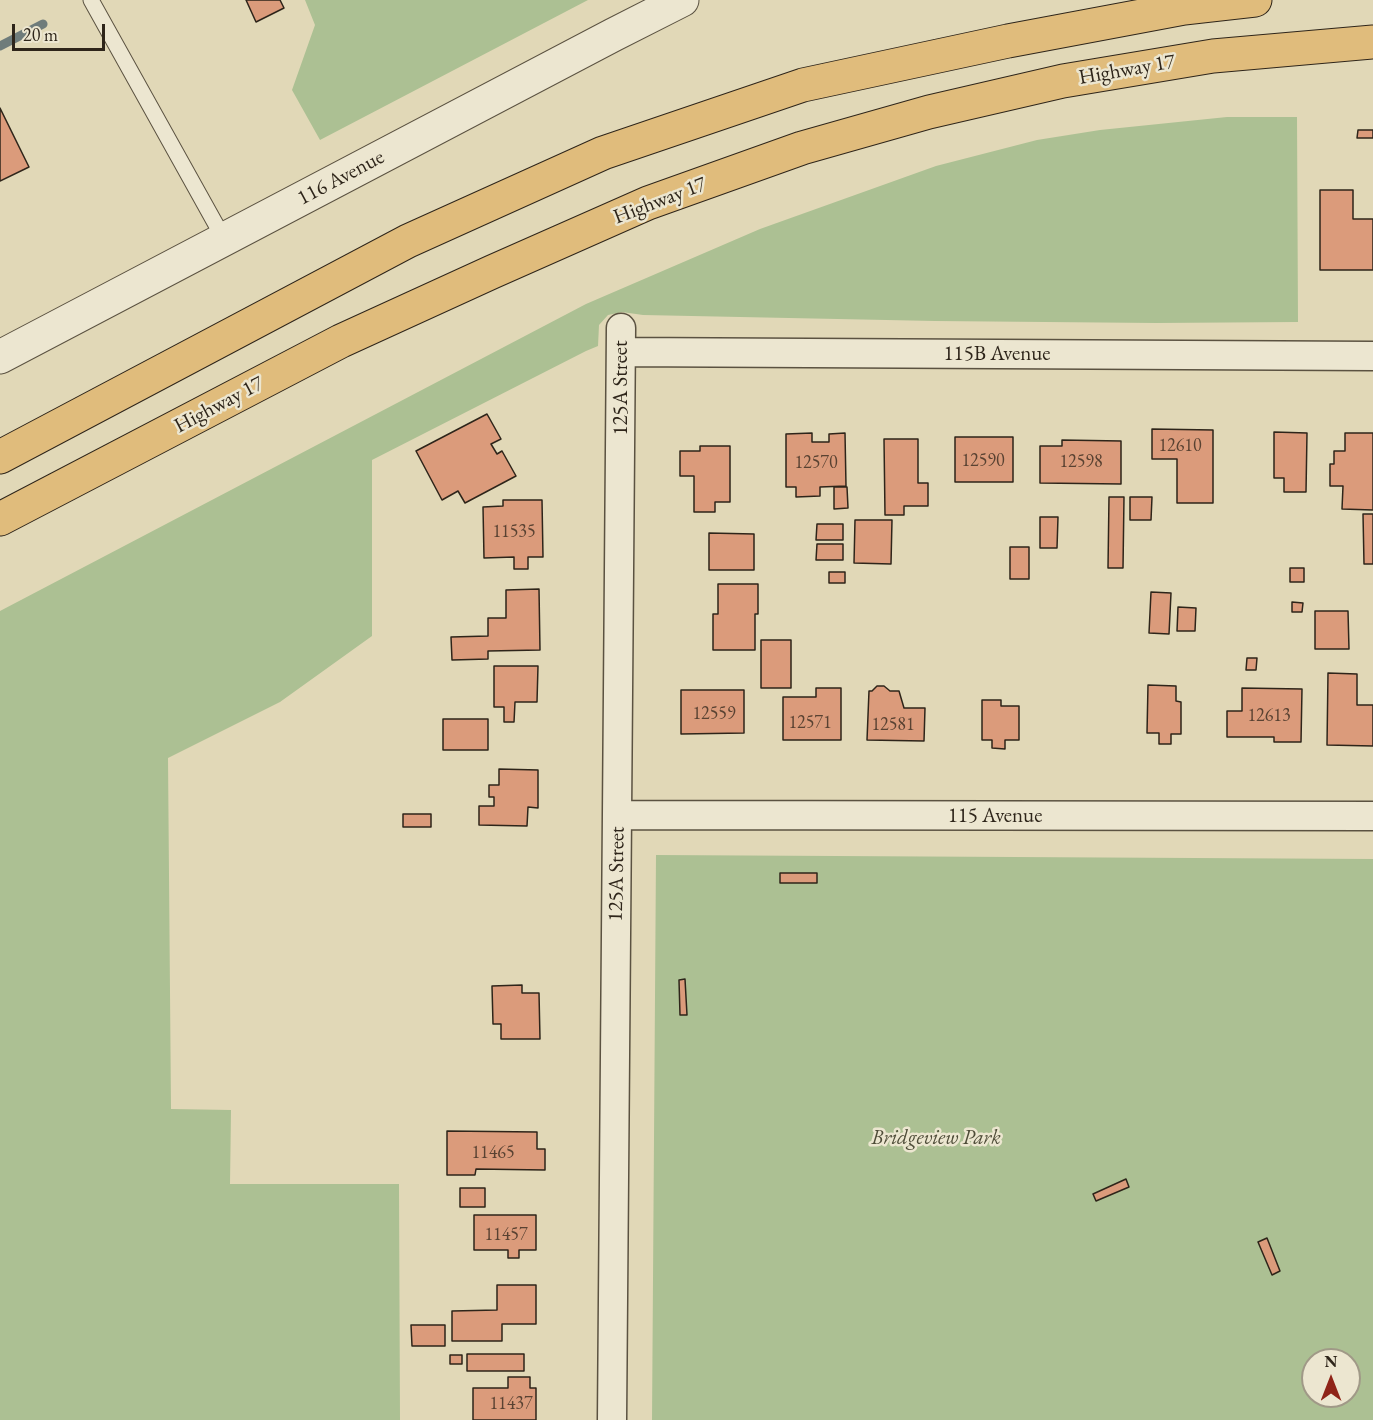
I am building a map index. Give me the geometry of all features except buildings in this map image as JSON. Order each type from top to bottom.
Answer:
[{"type":"highway","points":[[0,457],[408,241],[603,153],[803,85],[1008,41],[1184,8],[1255,0]]},
{"type":"highway","name":"Highway 17","points":[[0,519],[341,341],[648,203],[802,148],[929,112],[1063,81],[1213,56],[1373,42]]},
{"type":"street","name":"116 Avenue","points":[[0,357],[613,34],[682,0]]},
{"type":"street","name":"115B Avenue","points":[[621,340],[1373,356]]},
{"type":"street","name":"125A Street","points":[[612,1420],[621,340]]},
{"type":"street","name":"115 Avenue","points":[[618,815],[1373,816]]},
{"type":"lane","points":[[91,0],[224,239]]},
{"type":"green space","points":[[305,0],[588,0],[320,140],[292,90],[315,25]]},
{"type":"green space","points":[[1227,117],[1297,117],[1298,322],[935,321],[643,315],[622,312],[608,315],[599,325],[598,346],[372,460],[372,636],[280,702],[168,758],[171,1109],[231,1110],[230,1184],[399,1184],[400,1420],[0,1420],[0,611],[586,304],[760,229],[936,166],[1037,140],[1100,130]]},
{"type":"green space","name":"Bridgeview Park","points":[[656,855],[1373,859],[1373,1420],[652,1420]]},
{"type":"waterway","points":[[0,46],[43,24]]}]
